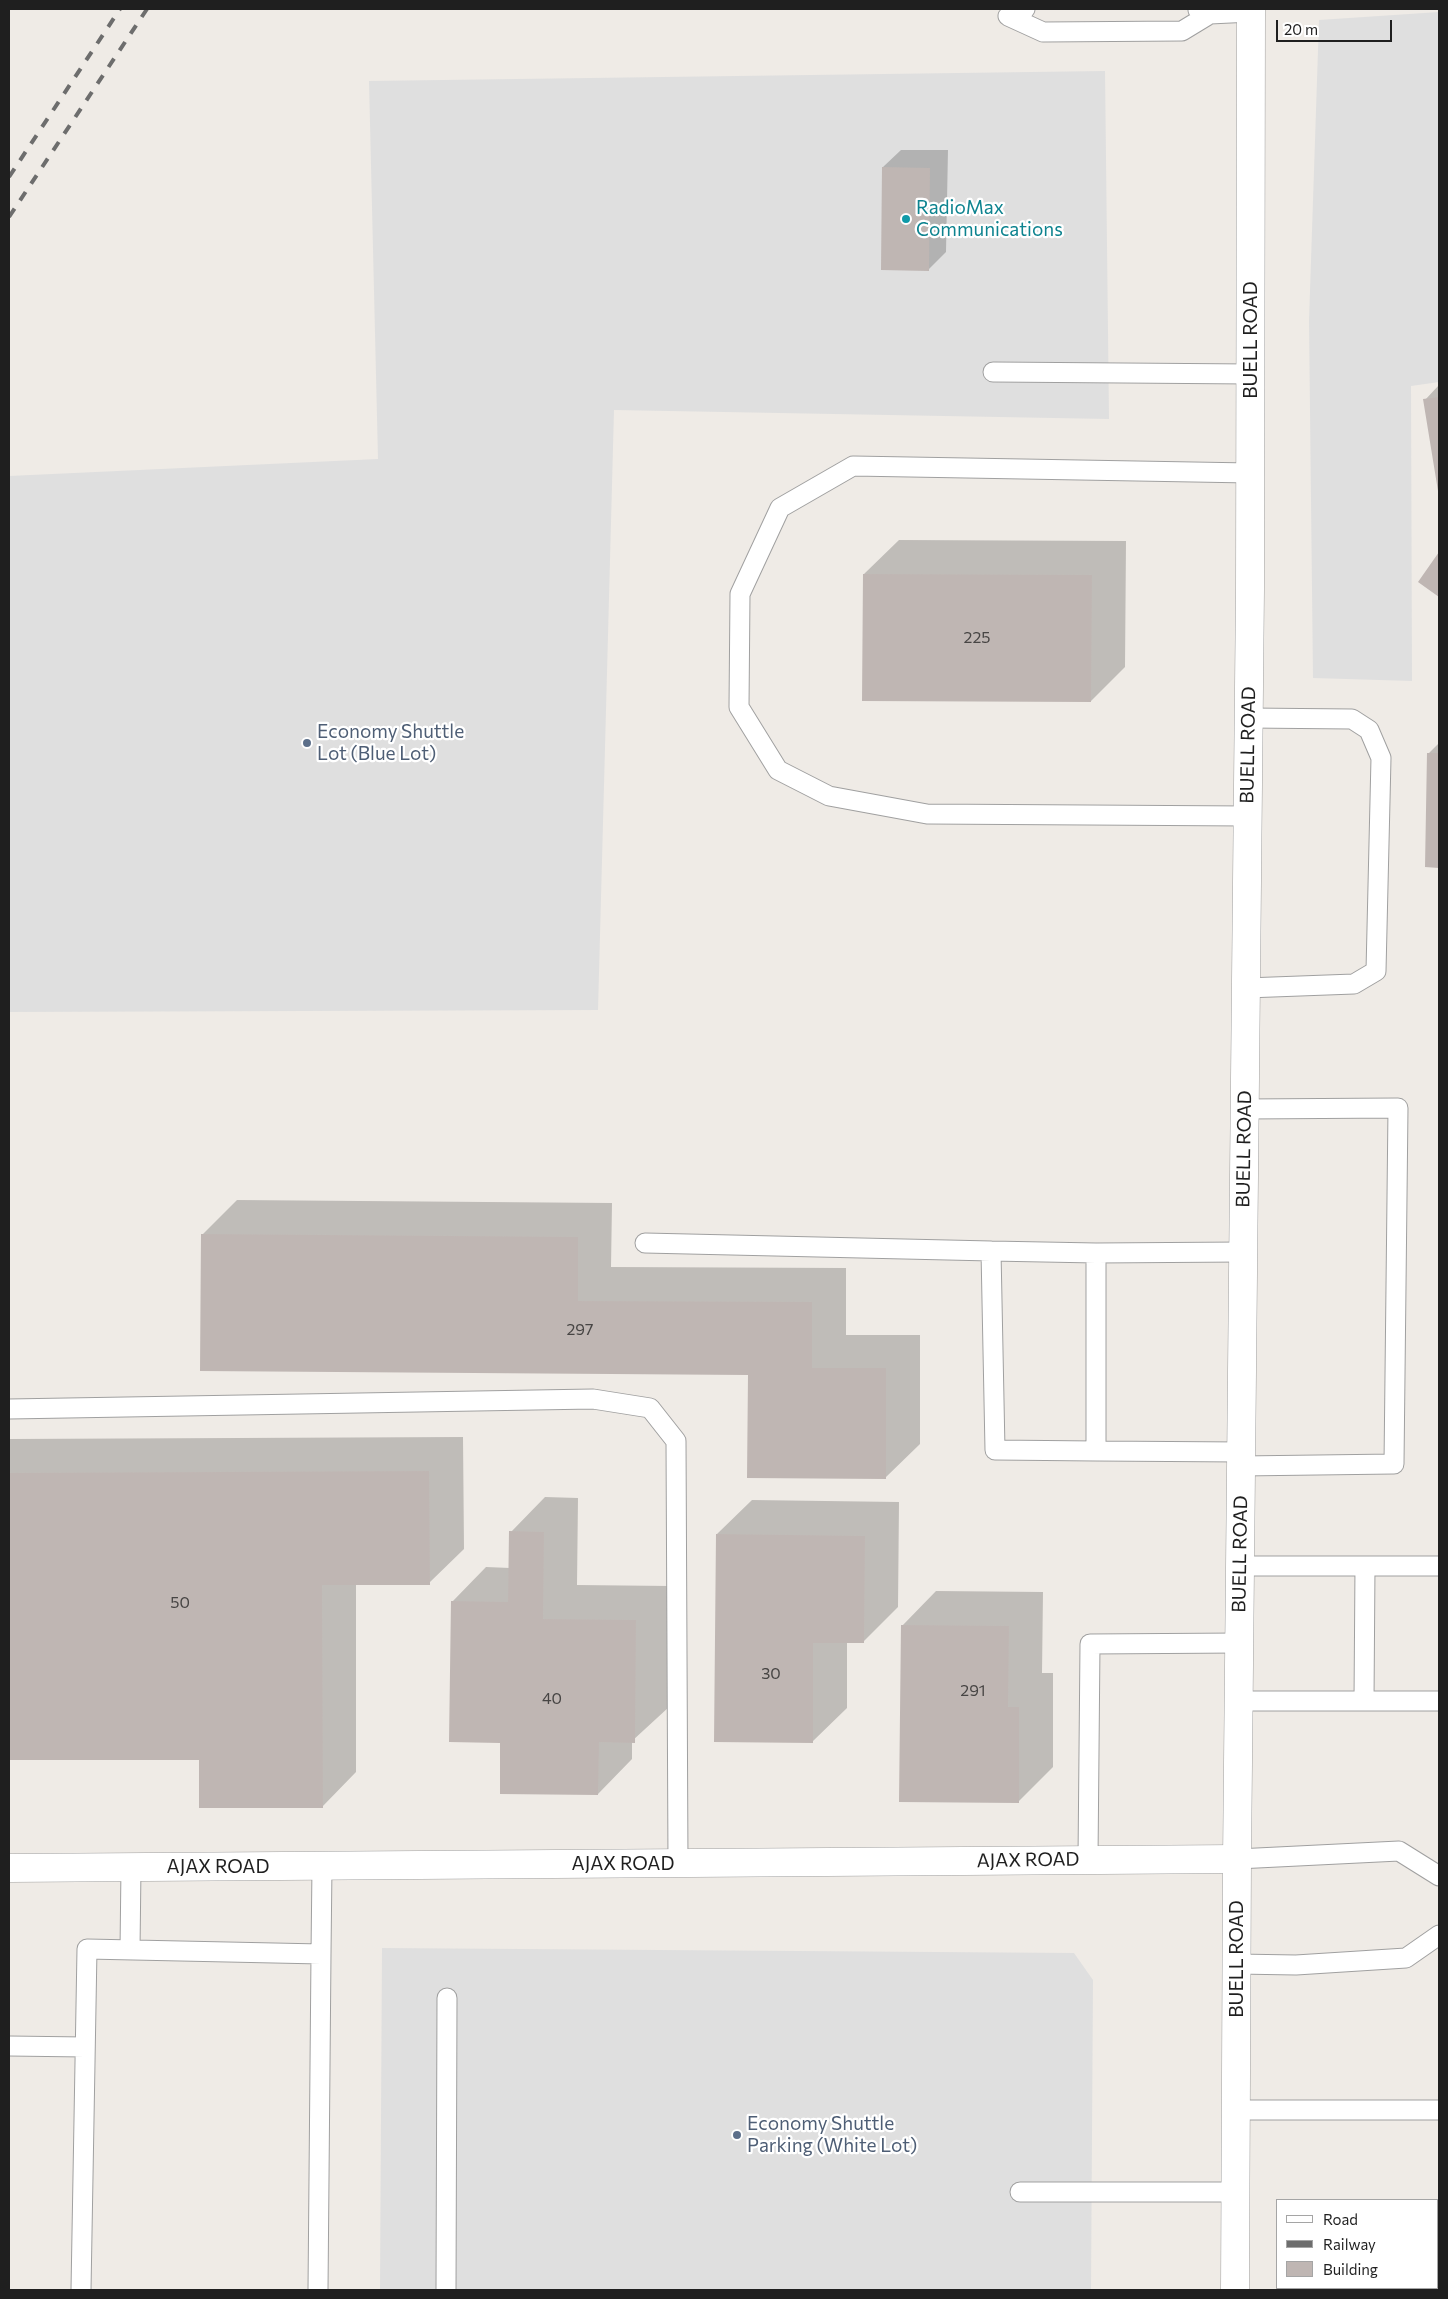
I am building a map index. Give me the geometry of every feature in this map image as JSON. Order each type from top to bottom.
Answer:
[{"type":"street","name":"BUELL ROAD","points":[[1235,2290],[1237,1859],[1249,718],[1251,11]]},
{"type":"street","name":"AJAX ROAD","points":[[9,1868],[1237,1859]]},
{"type":"lane","points":[[1014,11],[1043,32],[1182,31],[1203,12],[1251,11]]},
{"type":"lane","points":[[993,372],[1250,374]]},
{"type":"lane","points":[[1247,816],[927,814],[829,796],[778,770],[739,707],[740,594],[780,508],[853,466],[1250,473]]},
{"type":"lane","points":[[1246,988],[1354,984],[1376,971],[1381,758],[1369,730],[1352,719],[1249,718]]},
{"type":"lane","points":[[991,1251],[995,1450],[1096,1451],[1242,1459],[1394,1464],[1398,1108],[1245,1110]]},
{"type":"lane","points":[[645,1243],[1096,1253],[1243,1252]]},
{"type":"lane","points":[[1096,1253],[1096,1451]]},
{"type":"lane","points":[[9,1409],[593,1399],[650,1408],[676,1441],[678,1863]]},
{"type":"lane","points":[[1240,1566],[1439,1566]]},
{"type":"lane","points":[[1364,1701],[1365,1566]]},
{"type":"lane","points":[[1088,1859],[1090,1644],[1240,1643]]},
{"type":"lane","points":[[1239,1701],[1439,1701]]},
{"type":"lane","points":[[1237,1859],[1399,1851],[1439,1876]]},
{"type":"lane","points":[[318,2290],[322,1866]]},
{"type":"lane","points":[[130,1950],[131,1867]]},
{"type":"lane","points":[[1237,1964],[1296,1965],[1406,1958],[1439,1935]]},
{"type":"lane","points":[[81,2290],[87,1950],[321,1954]]},
{"type":"lane","points":[[446,1998],[446,2290]]},
{"type":"lane","points":[[9,2046],[85,2047]]},
{"type":"lane","points":[[1236,2110],[1439,2110]]},
{"type":"lane","points":[[1020,2192],[1236,2192]]},
{"type":"shaded area","points":[[1439,12],[1439,382],[1411,386],[1412,681],[1313,678],[1309,321],[1319,20]]},
{"type":"shaded area","name":"Economy Shuttle Lot (Blue Lot)","points":[[1105,71],[1109,419],[614,410],[598,1010],[9,1012],[9,476],[378,459],[369,81]]},
{"type":"shaded area","name":"Economy Shuttle Parking (White Lot)","points":[[382,1948],[1074,1953],[1093,1980],[1091,2290],[380,2290]]},
{"type":"building","name":"RadioMax Communications","points":[[882,167],[930,168],[929,271],[881,270]]},
{"type":"building","points":[[1439,397],[1439,491],[1438,491],[1423,399]]},
{"type":"building","points":[[1439,552],[1439,597],[1418,582]]},
{"type":"building","points":[[863,574],[1092,575],[1091,702],[862,701]]},
{"type":"building","points":[[1427,753],[1439,753],[1439,868],[1425,867]]},
{"type":"building","points":[[201,1234],[578,1237],[578,1301],[812,1302],[812,1368],[886,1368],[886,1479],[747,1478],[748,1375],[200,1371]]},
{"type":"building","points":[[429,1471],[430,1585],[322,1585],[323,1808],[199,1808],[199,1760],[9,1760],[9,1473]]},
{"type":"building","points":[[509,1531],[544,1532],[543,1619],[636,1620],[635,1743],[599,1742],[598,1795],[500,1794],[500,1743],[449,1742],[451,1601],[508,1602]]},
{"type":"building","points":[[716,1534],[865,1536],[864,1643],[813,1643],[813,1743],[714,1742]]},
{"type":"building","points":[[901,1625],[1009,1626],[1008,1707],[1019,1707],[1019,1803],[899,1802]]},
{"type":"railway","points":[[9,177],[120,9]]},
{"type":"railway","points":[[9,217],[147,9]]},
{"type":"place","name":"RadioMax Communications","points":[[906,219]]},
{"type":"place","name":"Economy Shuttle Lot (Blue Lot)","points":[[307,743]]},
{"type":"place","name":"Economy Shuttle Parking (White Lot)","points":[[737,2135]]}]
